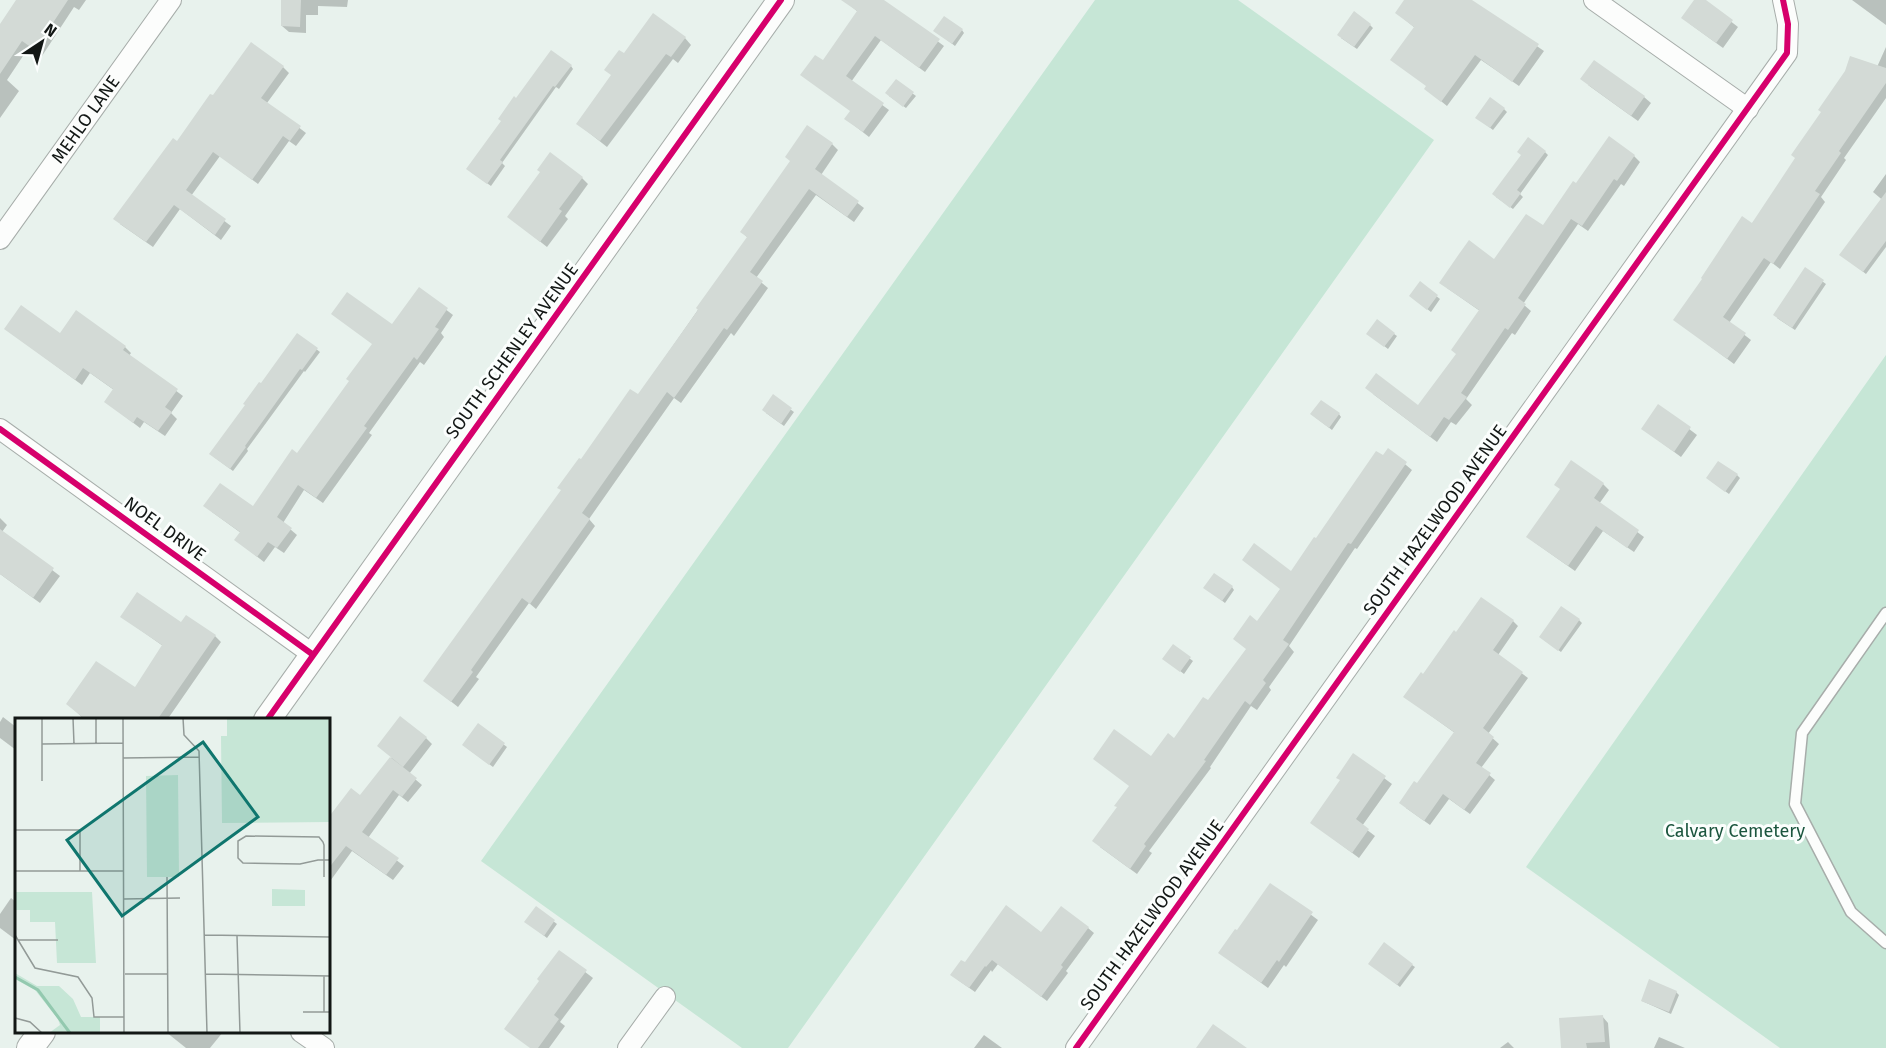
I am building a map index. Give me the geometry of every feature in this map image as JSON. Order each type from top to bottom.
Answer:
[{"type":"street","name":"MEHLO LANE","points":[[0,239],[171,0]]},
{"type":"street","name":"SOUTH SCHENLEY AVENUE","points":[[268,718],[782,0]]},
{"type":"street","points":[[1594,0],[1748,109]]},
{"type":"street","name":"SOUTH HAZELWOOD AVENUE","points":[[1076,1048],[1787,53],[1788,24],[1783,0]]},
{"type":"street","name":"NOEL DRIVE","points":[[0,429],[312,654]]},
{"type":"street","points":[[628,1048],[664,997]]},
{"type":"street","points":[[30,1048],[41,1033]]},
{"type":"street","points":[[302,1033],[324,1048]]},
{"type":"lane","points":[[1886,613],[1802,733],[1795,804],[1851,912],[1886,943]]},
{"type":"green space","points":[[1095,0],[1238,0],[1434,140],[788,1048],[742,1048],[481,861]]},
{"type":"green space","name":"Calvary Cemetery","points":[[1886,355],[1886,1048],[1780,1048],[1526,867]]},
{"type":"building","points":[[16,0],[68,0],[35,50],[22,41],[0,74],[0,24]]},
{"type":"building","points":[[281,0],[301,0],[300,27],[281,26]]},
{"type":"building","points":[[841,0],[884,0],[940,39],[919,68],[875,36],[846,76],[884,103],[863,132],[844,119],[850,111],[800,75],[815,55],[823,60],[857,11]]},
{"type":"building","points":[[1404,0],[1472,0],[1539,44],[1512,82],[1475,55],[1441,102],[1424,89],[1426,86],[1390,60],[1414,27],[1395,13]]},
{"type":"building","points":[[1694,0],[1706,0],[1733,20],[1716,43],[1681,18]]},
{"type":"building","points":[[1354,11],[1371,24],[1354,47],[1337,35]]},
{"type":"building","points":[[653,13],[686,37],[671,57],[666,54],[600,141],[576,124],[611,75],[604,70],[619,50],[624,53]]},
{"type":"building","points":[[944,16],[963,29],[952,44],[933,31]]},
{"type":"building","points":[[251,42],[284,66],[261,98],[301,126],[290,141],[283,136],[252,180],[213,152],[186,190],[226,219],[215,235],[174,205],[146,242],[113,219],[173,138],[177,141],[210,94],[213,95]]},
{"type":"building","points":[[551,50],[572,65],[555,87],[553,86],[500,160],[503,162],[487,184],[466,169],[501,121],[498,119],[514,96],[516,98]]},
{"type":"building","points":[[1850,56],[1886,68],[1886,83],[1839,151],[1841,153],[1815,191],[1820,194],[1773,264],[1764,258],[1723,317],[1746,333],[1727,359],[1673,320],[1742,216],[1752,223],[1795,158],[1791,155],[1821,112],[1818,110],[1845,71]]},
{"type":"building","points":[[1594,60],[1645,96],[1631,116],[1580,79]]},
{"type":"building","points":[[896,79],[914,92],[903,107],[885,93]]},
{"type":"building","points":[[1490,97],[1505,108],[1490,128],[1475,118]]},
{"type":"building","points":[[807,125],[833,143],[815,169],[859,201],[847,217],[809,189],[750,272],[763,281],[727,330],[724,328],[674,398],[667,392],[582,513],[590,519],[530,604],[522,598],[451,702],[423,681],[561,490],[557,488],[579,458],[581,459],[630,389],[638,394],[698,310],[696,308],[747,237],[740,232],[790,161],[785,157]]},
{"type":"building","points":[[1609,136],[1635,155],[1617,181],[1614,179],[1582,226],[1571,219],[1518,298],[1526,304],[1508,330],[1505,328],[1461,393],[1467,397],[1449,420],[1444,417],[1430,437],[1365,388],[1376,373],[1418,405],[1456,354],[1451,350],[1479,310],[1439,283],[1459,254],[1469,240],[1494,259],[1526,214],[1543,225],[1573,181],[1576,183]]},
{"type":"building","points":[[1528,137],[1546,151],[1517,190],[1521,193],[1510,208],[1492,194],[1521,155],[1517,152]]},
{"type":"building","points":[[550,152],[583,177],[559,209],[562,211],[540,242],[507,217],[540,172],[537,170]]},
{"type":"building","points":[[1886,192],[1886,241],[1863,272],[1839,255]]},
{"type":"building","points":[[1805,267],[1824,280],[1792,328],[1773,315]]},
{"type":"building","points":[[1420,281],[1438,295],[1427,310],[1409,296]]},
{"type":"building","points":[[419,287],[448,308],[435,327],[439,329],[417,360],[414,357],[364,426],[367,428],[316,498],[298,485],[277,517],[292,528],[277,548],[268,542],[257,557],[234,540],[240,532],[203,506],[220,483],[253,506],[292,449],[297,453],[349,381],[346,379],[372,344],[331,314],[347,292],[392,324]]},
{"type":"building","points":[[21,305],[60,333],[76,310],[126,346],[123,350],[178,389],[165,407],[172,412],[158,431],[137,417],[133,423],[104,402],[113,389],[83,368],[75,380],[4,329]]},
{"type":"building","points":[[1377,319],[1395,333],[1384,347],[1366,334]]},
{"type":"building","points":[[297,333],[318,348],[302,370],[300,369],[230,469],[209,454],[259,382],[261,383]]},
{"type":"building","points":[[773,394],[792,408],[781,424],[762,410]]},
{"type":"building","points":[[1321,400],[1340,413],[1329,428],[1310,414]]},
{"type":"building","points":[[1658,404],[1691,427],[1674,452],[1641,429]]},
{"type":"building","points":[[1388,448],[1407,462],[1351,544],[1348,543],[1283,640],[1289,644],[1263,680],[1266,683],[1250,705],[1245,701],[1204,760],[1206,761],[1144,844],[1146,846],[1130,869],[1092,841],[1129,786],[1093,759],[1114,729],[1151,756],[1168,733],[1174,738],[1203,697],[1208,700],[1246,649],[1233,639],[1250,615],[1257,621],[1280,589],[1242,560],[1254,543],[1291,571],[1376,451],[1383,455]]},
{"type":"building","points":[[1571,460],[1604,483],[1594,498],[1639,530],[1627,548],[1596,526],[1568,566],[1526,537],[1560,489],[1554,485]]},
{"type":"building","points":[[1718,461],[1738,474],[1725,492],[1706,478]]},
{"type":"building","points":[[0,529],[54,568],[33,598],[0,574]]},
{"type":"building","points":[[1214,573],[1233,586],[1222,601],[1203,588]]},
{"type":"building","points":[[137,592],[181,622],[186,615],[216,635],[158,718],[84,718],[66,704],[96,661],[135,687],[162,645],[120,617]]},
{"type":"building","points":[[1481,597],[1514,620],[1493,650],[1523,672],[1483,728],[1494,737],[1476,763],[1491,773],[1464,810],[1443,794],[1424,821],[1399,803],[1414,781],[1417,783],[1454,732],[1403,697],[1421,672],[1423,674],[1454,630],[1456,632]]},
{"type":"building","points":[[1561,606],[1580,619],[1558,651],[1539,637]]},
{"type":"building","points":[[1173,644],[1191,657],[1180,672],[1162,659]]},
{"type":"building","points":[[400,716],[427,737],[403,767],[377,746]]},
{"type":"building","points":[[478,723],[505,743],[489,765],[462,745]]},
{"type":"building","points":[[1353,753],[1386,776],[1356,819],[1369,829],[1352,853],[1310,823],[1340,780],[1336,778]]},
{"type":"building","points":[[390,757],[417,778],[402,797],[393,790],[362,832],[399,858],[386,875],[346,846],[330,866],[330,815],[351,788],[360,795]]},
{"type":"building","points":[[1270,883],[1313,912],[1279,962],[1277,960],[1261,983],[1218,953]]},
{"type":"building","points":[[1006,905],[1041,932],[1061,906],[1089,927],[1041,997],[992,960],[969,988],[950,975],[961,960],[965,962]]},
{"type":"building","points":[[536,906],[555,920],[544,936],[524,922]]},
{"type":"building","points":[[1384,942],[1413,964],[1397,985],[1368,964]]},
{"type":"building","points":[[559,950],[587,970],[554,1015],[559,1019],[538,1048],[530,1048],[504,1029]]},
{"type":"building","points":[[1649,979],[1677,991],[1669,1012],[1641,1001]]},
{"type":"building","points":[[1603,1015],[1605,1042],[1586,1043],[1587,1048],[1561,1048],[1559,1018]]},
{"type":"building","points":[[1213,1024],[1247,1048],[1196,1048]]},
{"type":"cycle path","points":[[268,718],[781,0]]},
{"type":"cycle path","points":[[1076,1048],[1787,53],[1788,24],[1783,0]]},
{"type":"cycle path","points":[[0,429],[312,654]]}]
